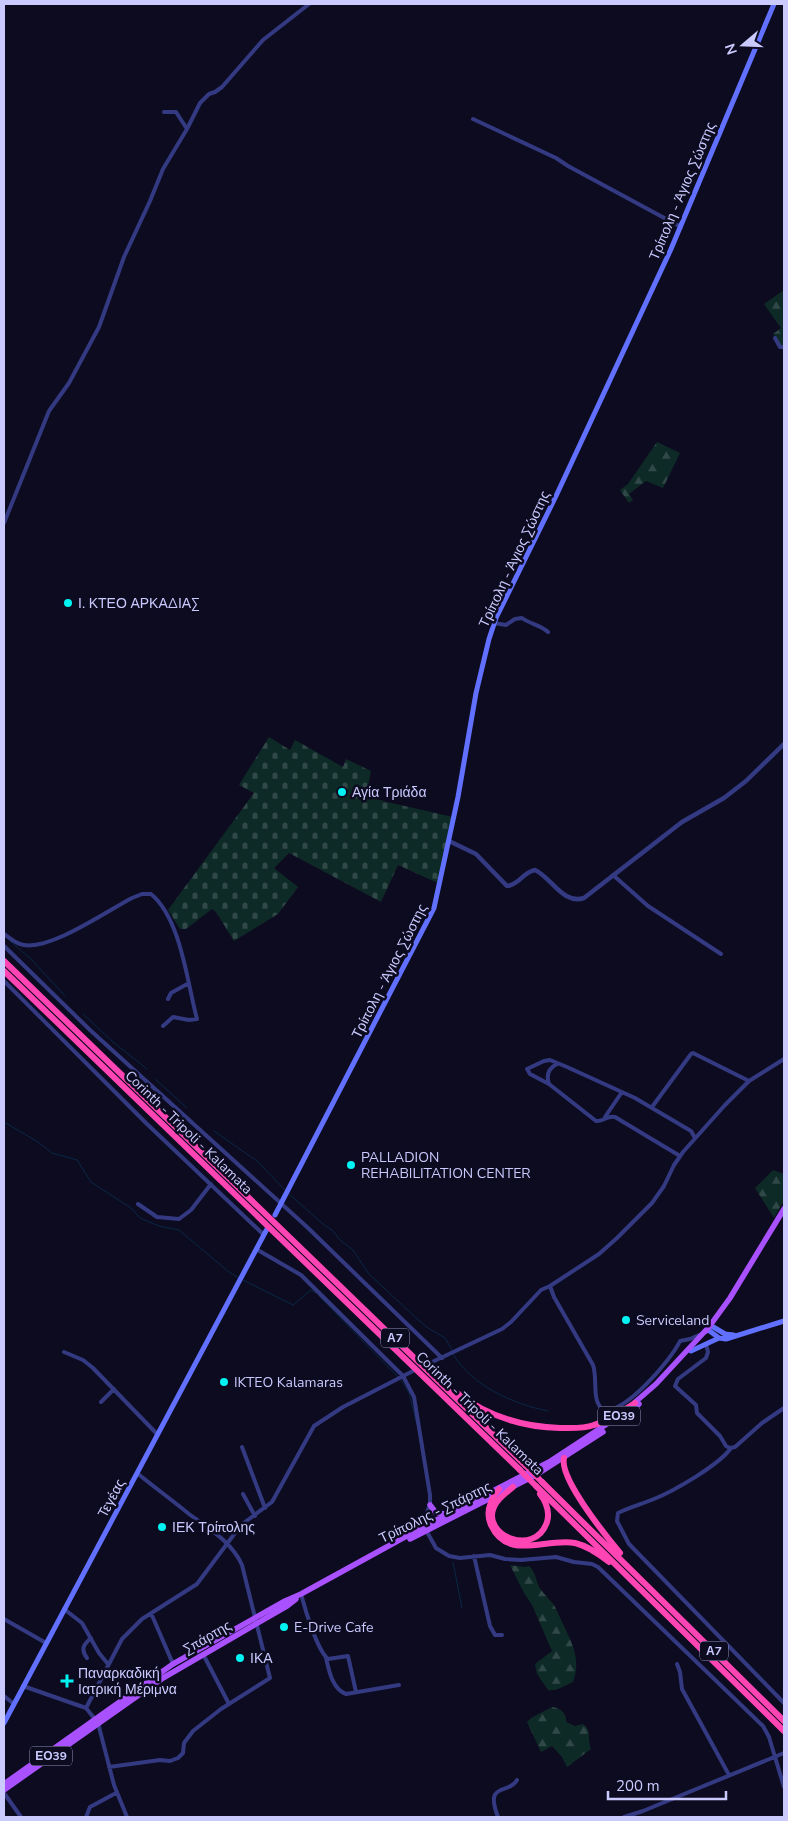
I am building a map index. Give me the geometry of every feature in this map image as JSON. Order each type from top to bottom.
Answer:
[{"type":"highway","name":"Corinth - Tripoli - Kalamata","points":[[4,961],[440,1382],[537,1485],[784,1731]]},
{"type":"highway","name":"Corinth - Tripoli - Kalamata","points":[[4,971],[523,1468],[528,1478],[643,1581],[784,1721]]},
{"type":"highway","points":[[440,1382],[483,1411],[510,1422],[535,1427],[587,1427],[610,1419],[635,1403]]},
{"type":"highway","points":[[564,1458],[563,1467],[575,1490],[603,1532],[643,1581]]},
{"type":"highway","points":[[512,1487],[495,1504],[492,1513],[500,1531],[512,1540],[519,1541],[531,1539],[538,1535],[545,1527],[548,1518],[545,1502],[537,1485]]},
{"type":"highway","points":[[499,1489],[492,1497],[489,1506],[489,1521],[495,1532],[504,1541],[524,1547],[551,1542],[575,1543],[596,1552],[626,1574]]},
{"type":"main road","name":"Τρίπολη - Άγιος Σώστης","points":[[274,1215],[428,922],[435,905],[476,693],[494,623],[556,496],[681,227],[774,4]]},
{"type":"main road","name":"Τρίπολης - Σπάρτης","points":[[372,1556],[512,1487],[564,1458],[634,1408],[671,1373],[708,1327],[733,1293],[784,1209]]},
{"type":"main road","points":[[256,1249],[267,1229]]},
{"type":"main road","name":"Τεγέας","points":[[4,1722],[256,1249]]},
{"type":"main road","points":[[690,1349],[719,1338],[726,1339],[784,1321]]},
{"type":"main road","points":[[708,1327],[728,1335],[737,1335]]},
{"type":"main road","points":[[708,1327],[719,1338]]},
{"type":"main road","name":"Τρίπολης - Σπάρτης","points":[[424,1529],[579,1443],[618,1416],[656,1384],[690,1349],[700,1334],[708,1327]]},
{"type":"main road","points":[[718,1330],[719,1338]]},
{"type":"main road","points":[[430,1505],[436,1513],[451,1513]]},
{"type":"main road","name":"Σπάρτης","points":[[4,1792],[173,1664],[287,1606],[302,1594],[372,1556]]},
{"type":"main road","name":"Σπάρτης","points":[[4,1784],[96,1721],[256,1621]]},
{"type":"street","points":[[4,523],[49,411],[69,383],[99,328],[124,257],[163,169],[187,129],[196,108],[204,99],[222,86],[263,40],[309,4]]},
{"type":"street","points":[[164,112],[176,112],[187,129]]},
{"type":"street","points":[[473,119],[556,158],[681,227]]},
{"type":"street","points":[[775,338],[780,347],[784,347]]},
{"type":"street","points":[[494,623],[506,625],[515,619],[522,618],[529,624],[548,632]]},
{"type":"street","points":[[449,840],[476,854],[507,886],[514,885],[527,872],[535,870],[568,897],[573,900],[579,900],[682,822],[724,798],[746,781],[784,744]]},
{"type":"street","points":[[613,875],[648,906],[721,954]]},
{"type":"street","points":[[4,934],[22,945],[42,943],[66,934],[132,898],[149,893],[154,896],[175,931],[197,1019],[189,1020],[173,1017],[163,1026]]},
{"type":"street","points":[[4,946],[90,1030],[354,1271],[442,1358]]},
{"type":"street","points":[[4,981],[147,1124],[264,1235]]},
{"type":"street","points":[[168,999],[171,993],[189,982]]},
{"type":"street","points":[[652,1107],[690,1054],[693,1053],[749,1081]]},
{"type":"street","points":[[430,1363],[505,1327],[541,1290],[599,1254],[618,1238],[658,1194],[680,1156],[695,1138],[749,1081],[784,1059]]},
{"type":"street","points":[[680,1156],[620,1119],[612,1116],[596,1121],[549,1084],[530,1074],[527,1069],[544,1060],[558,1063],[652,1107],[691,1131],[695,1138]]},
{"type":"street","points":[[549,1084],[547,1080],[548,1072],[558,1063]]},
{"type":"street","points":[[605,1118],[622,1092]]},
{"type":"street","points":[[138,1204],[157,1217],[179,1219],[191,1210],[211,1184]]},
{"type":"street","points":[[256,1249],[301,1275],[402,1377],[414,1397],[429,1482],[430,1505],[422,1521],[424,1529],[436,1548],[444,1554],[460,1558],[490,1555],[505,1559],[521,1560],[556,1557],[592,1564],[598,1567],[763,1726],[770,1737],[784,1787]]},
{"type":"street","points":[[550,1286],[554,1297],[593,1365],[596,1399],[603,1410],[612,1410],[630,1399],[666,1362],[677,1349],[680,1341],[694,1338],[700,1334]]},
{"type":"street","points":[[686,1340],[690,1349]]},
{"type":"street","points":[[706,1344],[708,1352],[706,1358],[678,1379],[675,1386],[696,1406],[696,1413],[720,1436],[726,1446],[731,1448]]},
{"type":"street","points":[[64,1352],[83,1360],[93,1368],[158,1434]]},
{"type":"street","points":[[86,1708],[122,1639],[132,1628],[151,1613],[196,1584],[241,1526],[272,1502],[297,1455],[317,1423],[343,1407],[413,1371]]},
{"type":"street","points":[[101,1402],[114,1389]]},
{"type":"street","points":[[784,1408],[762,1423],[735,1447],[731,1448],[718,1462],[656,1498],[618,1513],[617,1521],[628,1544],[784,1703]]},
{"type":"street","points":[[242,1447],[265,1508]]},
{"type":"street","points":[[109,1767],[153,1761],[170,1761],[178,1758],[183,1753],[184,1743],[193,1731],[270,1678],[242,1565],[234,1550],[137,1472]]},
{"type":"street","points":[[242,1494],[255,1516]]},
{"type":"street","points":[[474,1556],[490,1626],[495,1635],[502,1635]]},
{"type":"street","points":[[302,1594],[315,1636],[326,1658],[333,1681],[341,1692],[346,1694],[399,1685]]},
{"type":"street","points":[[64,1609],[82,1623],[103,1660],[108,1664]]},
{"type":"street","points":[[151,1613],[173,1664]]},
{"type":"street","points":[[4,1619],[46,1643]]},
{"type":"street","points":[[87,1658],[83,1648],[85,1643],[91,1638]]},
{"type":"street","points":[[202,1654],[230,1704]]},
{"type":"street","points":[[326,1658],[348,1656],[356,1692]]},
{"type":"street","points":[[677,1664],[682,1690],[729,1775]]},
{"type":"street","points":[[24,1686],[86,1708],[96,1721],[116,1793],[127,1817]]},
{"type":"street","points":[[4,1696],[14,1704]]},
{"type":"street","points":[[624,1817],[784,1753]]},
{"type":"street","points":[[498,1817],[494,1805],[496,1793],[500,1789],[514,1784],[516,1780]]},
{"type":"street","points":[[4,1792],[21,1817]]},
{"type":"street","points":[[86,1817],[90,1807],[116,1793]]},
{"type":"green space","points":[[784,290],[784,344],[782,346],[773,334],[781,328],[764,304]]},
{"type":"green space","points":[[657,442],[680,453],[663,488],[646,481],[629,494],[633,500],[629,503],[620,490],[628,484]]},
{"type":"green space","points":[[269,737],[290,750],[295,740],[343,767],[346,759],[371,771],[366,796],[453,817],[440,884],[398,865],[381,902],[289,853],[274,868],[298,887],[278,914],[234,941],[216,912],[212,909],[186,929],[180,929],[168,910],[254,793],[239,785]]},
{"type":"green space","points":[[773,1170],[784,1174],[784,1200],[774,1218],[755,1188]]},
{"type":"green space","points":[[510,1565],[529,1566],[534,1573],[539,1587],[554,1605],[575,1653],[576,1667],[573,1682],[557,1689],[548,1690],[537,1674],[535,1664],[552,1651],[532,1605]]},
{"type":"green space","points":[[552,1707],[563,1712],[566,1716],[566,1722],[575,1726],[583,1724],[588,1732],[591,1749],[567,1767],[562,1757],[552,1746],[541,1752],[527,1722]]},
{"type":"waterway","points":[[10,941],[30,958],[65,996]]},
{"type":"waterway","points":[[83,1014],[113,1042],[147,1069]]},
{"type":"waterway","points":[[155,1079],[187,1108]]},
{"type":"waterway","points":[[4,1122],[38,1142],[52,1153],[77,1160],[91,1182],[131,1208],[140,1218],[159,1226],[179,1230],[229,1272],[239,1278]]},
{"type":"waterway","points":[[214,1131],[257,1161],[286,1191]]},
{"type":"waterway","points":[[289,1194],[353,1250],[368,1273],[416,1318],[445,1338],[452,1350]]},
{"type":"waterway","points":[[243,1280],[293,1305],[311,1290],[316,1293]]},
{"type":"waterway","points":[[319,1296],[398,1377]]},
{"type":"waterway","points":[[453,1354],[471,1375],[494,1392],[521,1404],[548,1411]]},
{"type":"waterway","points":[[401,1380],[409,1393],[417,1425]]},
{"type":"waterway","points":[[453,1562],[462,1608]]},
{"type":"place","name":"Ι. ΚΤΕΟ ΑΡΚΑΔΙΑΣ","points":[[68,603]]},
{"type":"place","name":"Αγία Τριάδα","points":[[342,792]]},
{"type":"place","name":"PALLADION REHABILITATION CENTER","points":[[351,1165]]},
{"type":"place","name":"Serviceland","points":[[626,1320]]},
{"type":"place","name":"IKTEO Kalamaras","points":[[224,1382]]},
{"type":"place","name":"ΙΕΚ Τρίπολης","points":[[162,1527]]},
{"type":"place","name":"E-Drive Cafe","points":[[284,1627]]},
{"type":"place","name":"ΙΚΑ","points":[[240,1658]]},
{"type":"place","name":"Παναρκαδική Ιατρική Μέριμνα","points":[[67,1681]]}]
